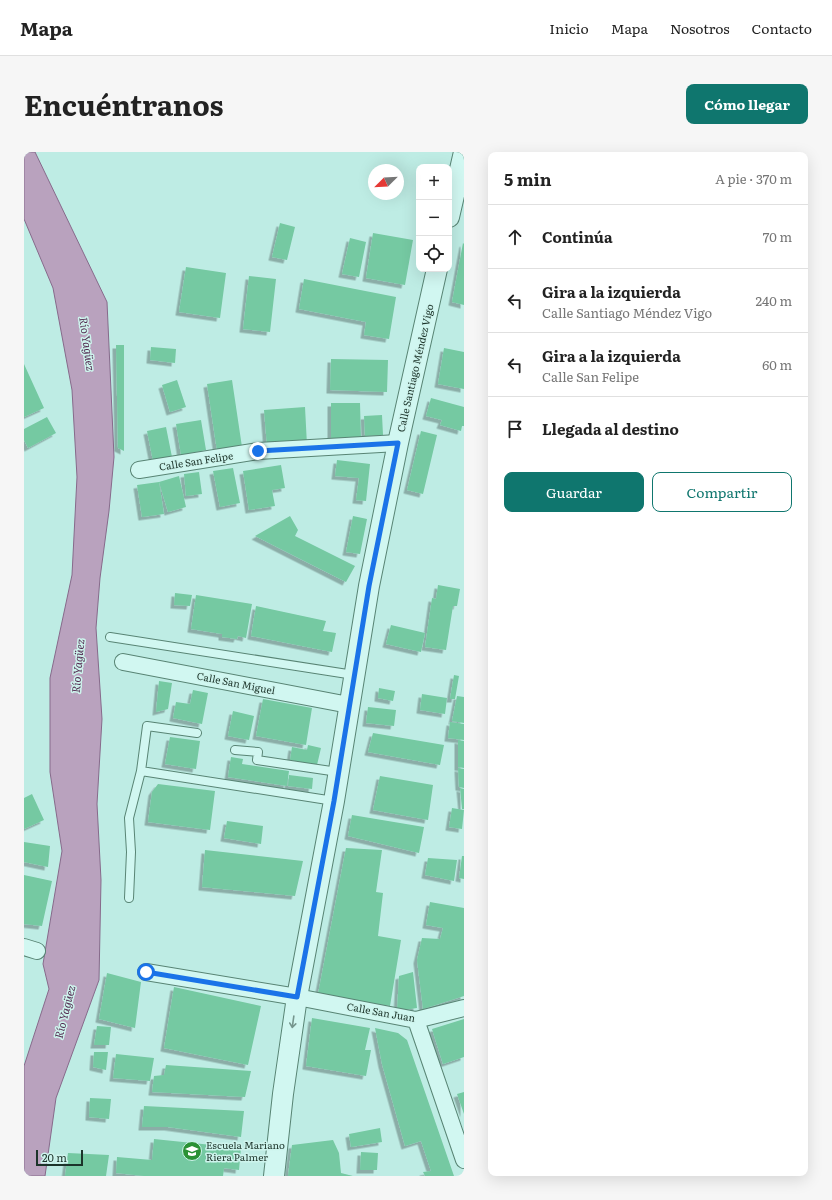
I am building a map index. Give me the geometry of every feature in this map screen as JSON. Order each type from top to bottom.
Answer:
[{"type":"street","points":[[452,205],[463,163]]},
{"type":"street","name":"Calle Santiago Méndez Vigo","points":[[274,1176],[283,1094],[297,997],[334,801],[369,586],[398,443],[436,272]]},
{"type":"street","name":"Calle San Felipe","points":[[139,470],[258,451],[398,443]]},
{"type":"street","name":"Calle San Miguel","points":[[123,662],[349,705]]},
{"type":"street","name":"Calle San Juan","points":[[146,972],[297,997],[416,1020],[464,1008]]},
{"type":"street","points":[[416,1020],[464,1160]]},
{"type":"lane","points":[[110,637],[354,675]]},
{"type":"lane","points":[[129,898],[131,852],[129,818],[141,771],[147,726],[197,733]]},
{"type":"lane","points":[[235,750],[258,752],[257,760],[338,772]]},
{"type":"lane","points":[[141,771],[334,801]]},
{"type":"water","name":"Río Yagüez","points":[[24,152],[35,152],[107,302],[114,457],[109,511],[100,578],[96,628],[102,719],[97,804],[101,880],[99,980],[56,1098],[45,1176],[24,1176],[24,1066],[49,989],[43,964],[62,851],[50,772],[50,678],[72,575],[77,477],[72,390],[53,288],[24,219]]},
{"type":"building","points":[[280,223],[295,227],[287,260],[272,257]]},
{"type":"building","points":[[373,233],[413,240],[405,285],[366,278]]},
{"type":"building","points":[[350,238],[366,242],[359,277],[342,274]]},
{"type":"building","points":[[463,243],[464,244],[464,305],[452,302]]},
{"type":"building","points":[[186,267],[226,273],[220,318],[179,312]]},
{"type":"building","points":[[249,276],[276,279],[270,332],[243,329]]},
{"type":"building","points":[[304,279],[396,297],[389,339],[364,335],[366,322],[299,309]]},
{"type":"building","points":[[116,345],[124,345],[124,451],[118,448]]},
{"type":"building","points":[[151,347],[176,349],[175,363],[150,360]]},
{"type":"building","points":[[444,348],[464,352],[464,389],[438,384]]},
{"type":"building","points":[[331,359],[388,360],[387,392],[330,390]]},
{"type":"building","points":[[24,364],[44,408],[24,417]]},
{"type":"building","points":[[177,380],[186,407],[170,412],[162,385]]},
{"type":"building","points":[[232,380],[242,447],[217,451],[207,384]]},
{"type":"building","points":[[431,398],[464,407],[464,426],[462,426],[461,431],[440,425],[442,420],[426,416]]},
{"type":"building","points":[[331,403],[360,403],[361,438],[331,438]]},
{"type":"building","points":[[305,407],[307,445],[267,446],[264,410]]},
{"type":"building","points":[[382,415],[383,435],[365,436],[364,416]]},
{"type":"building","points":[[47,417],[56,433],[28,448],[24,440],[24,429]]},
{"type":"building","points":[[201,420],[206,450],[181,455],[176,424]]},
{"type":"building","points":[[166,427],[172,457],[153,461],[147,431]]},
{"type":"building","points":[[421,431],[437,435],[423,494],[407,490]]},
{"type":"building","points":[[337,460],[370,464],[366,501],[356,500],[359,478],[335,476]]},
{"type":"building","points":[[281,465],[285,488],[272,490],[275,506],[249,510],[243,471]]},
{"type":"building","points":[[233,468],[240,503],[220,507],[213,471]]},
{"type":"building","points":[[199,472],[202,494],[186,496],[184,474]]},
{"type":"building","points":[[179,476],[186,507],[168,512],[159,482]]},
{"type":"building","points":[[159,482],[164,514],[142,517],[137,485]]},
{"type":"building","points":[[290,516],[298,530],[295,536],[355,566],[346,582],[255,536]]},
{"type":"building","points":[[353,516],[367,519],[360,554],[346,552]]},
{"type":"building","points":[[438,585],[460,589],[457,606],[453,606],[446,650],[425,647],[432,598],[436,599]]},
{"type":"building","points":[[175,593],[192,595],[190,606],[174,605]]},
{"type":"building","points":[[196,595],[252,604],[246,638],[238,636],[237,639],[222,637],[222,634],[191,629]]},
{"type":"building","points":[[256,606],[326,621],[323,631],[336,633],[332,652],[251,636]]},
{"type":"building","points":[[391,625],[425,633],[421,652],[386,644]]},
{"type":"building","points":[[454,675],[459,676],[455,699],[450,699]]},
{"type":"building","points":[[159,681],[172,683],[168,709],[156,712]]},
{"type":"building","points":[[379,688],[395,691],[393,701],[378,698]]},
{"type":"building","points":[[193,690],[208,693],[202,724],[173,718],[176,702],[190,704]]},
{"type":"building","points":[[422,694],[447,698],[445,714],[420,710]]},
{"type":"building","points":[[457,696],[464,697],[464,723],[452,721]]},
{"type":"building","points":[[263,699],[312,708],[306,745],[256,736]]},
{"type":"building","points":[[368,707],[396,710],[394,726],[366,723]]},
{"type":"building","points":[[233,711],[254,716],[249,740],[228,736]]},
{"type":"building","points":[[450,722],[464,724],[464,740],[448,738]]},
{"type":"building","points":[[373,733],[444,745],[440,765],[368,752]]},
{"type":"building","points":[[170,737],[200,741],[196,769],[165,764]]},
{"type":"building","points":[[458,740],[464,741],[464,768],[458,767]]},
{"type":"building","points":[[308,745],[321,748],[317,765],[290,760],[292,747],[307,750]]},
{"type":"building","points":[[231,757],[243,759],[242,764],[289,771],[287,786],[228,777]]},
{"type":"building","points":[[458,768],[464,769],[464,788],[459,787]]},
{"type":"building","points":[[289,775],[313,778],[312,789],[288,786]]},
{"type":"building","points":[[380,776],[433,785],[428,820],[373,810]]},
{"type":"building","points":[[158,784],[215,791],[210,830],[148,822],[152,792]]},
{"type":"building","points":[[460,788],[464,789],[464,809],[462,809]]},
{"type":"building","points":[[32,794],[44,820],[24,829],[24,798]]},
{"type":"building","points":[[452,808],[464,810],[462,829],[449,827]]},
{"type":"building","points":[[352,815],[424,827],[419,853],[348,836]]},
{"type":"building","points":[[227,821],[263,826],[261,844],[224,838]]},
{"type":"building","points":[[24,842],[50,846],[48,867],[24,862]]},
{"type":"building","points":[[346,848],[382,850],[376,892],[383,893],[378,936],[401,940],[390,1006],[318,994]]},
{"type":"building","points":[[205,850],[303,861],[295,896],[202,887]]},
{"type":"building","points":[[462,856],[464,856],[464,879],[459,878]]},
{"type":"building","points":[[428,858],[457,860],[454,881],[425,875]]},
{"type":"building","points":[[24,875],[52,881],[42,926],[24,924]]},
{"type":"building","points":[[430,902],[464,908],[464,996],[423,1009],[417,960],[422,938],[440,939],[443,928],[426,925]]},
{"type":"building","points":[[413,972],[417,1008],[397,1011],[399,976]]},
{"type":"building","points":[[107,973],[141,982],[135,1028],[99,1019]]},
{"type":"building","points":[[174,987],[261,1006],[248,1065],[164,1048]]},
{"type":"building","points":[[312,1018],[370,1028],[365,1050],[371,1050],[366,1076],[306,1066]]},
{"type":"building","points":[[464,1019],[464,1057],[443,1064],[432,1029]]},
{"type":"building","points":[[97,1026],[111,1027],[109,1045],[94,1045]]},
{"type":"building","points":[[375,1028],[398,1033],[407,1040],[454,1176],[425,1176],[423,1172],[431,1171],[421,1141],[405,1146],[382,1064]]},
{"type":"building","points":[[94,1052],[108,1052],[106,1070],[93,1067]]},
{"type":"building","points":[[116,1054],[154,1058],[150,1081],[113,1078]]},
{"type":"building","points":[[166,1065],[251,1071],[245,1097],[152,1092],[154,1076],[164,1075]]},
{"type":"building","points":[[464,1092],[464,1114],[457,1094]]},
{"type":"building","points":[[90,1098],[111,1099],[109,1119],[89,1117]]},
{"type":"building","points":[[144,1106],[244,1111],[241,1137],[168,1127],[142,1127]]},
{"type":"building","points":[[380,1128],[382,1142],[351,1147],[349,1134]]},
{"type":"building","points":[[154,1139],[241,1148],[239,1170],[224,1168],[223,1176],[144,1176],[116,1173],[117,1157],[152,1160]]},
{"type":"building","points":[[333,1140],[339,1153],[341,1173],[353,1176],[288,1176],[292,1145]]},
{"type":"building","points":[[361,1152],[378,1153],[377,1170],[360,1170]]},
{"type":"building","points":[[68,1153],[109,1155],[106,1176],[65,1176]]},
{"type":"place","name":"Escuela Mariano Riera Palmer","points":[[192,1151]]},
{"type":"route","points":[[146,972],[297,997],[334,801],[369,586],[398,443],[258,451]]}]
